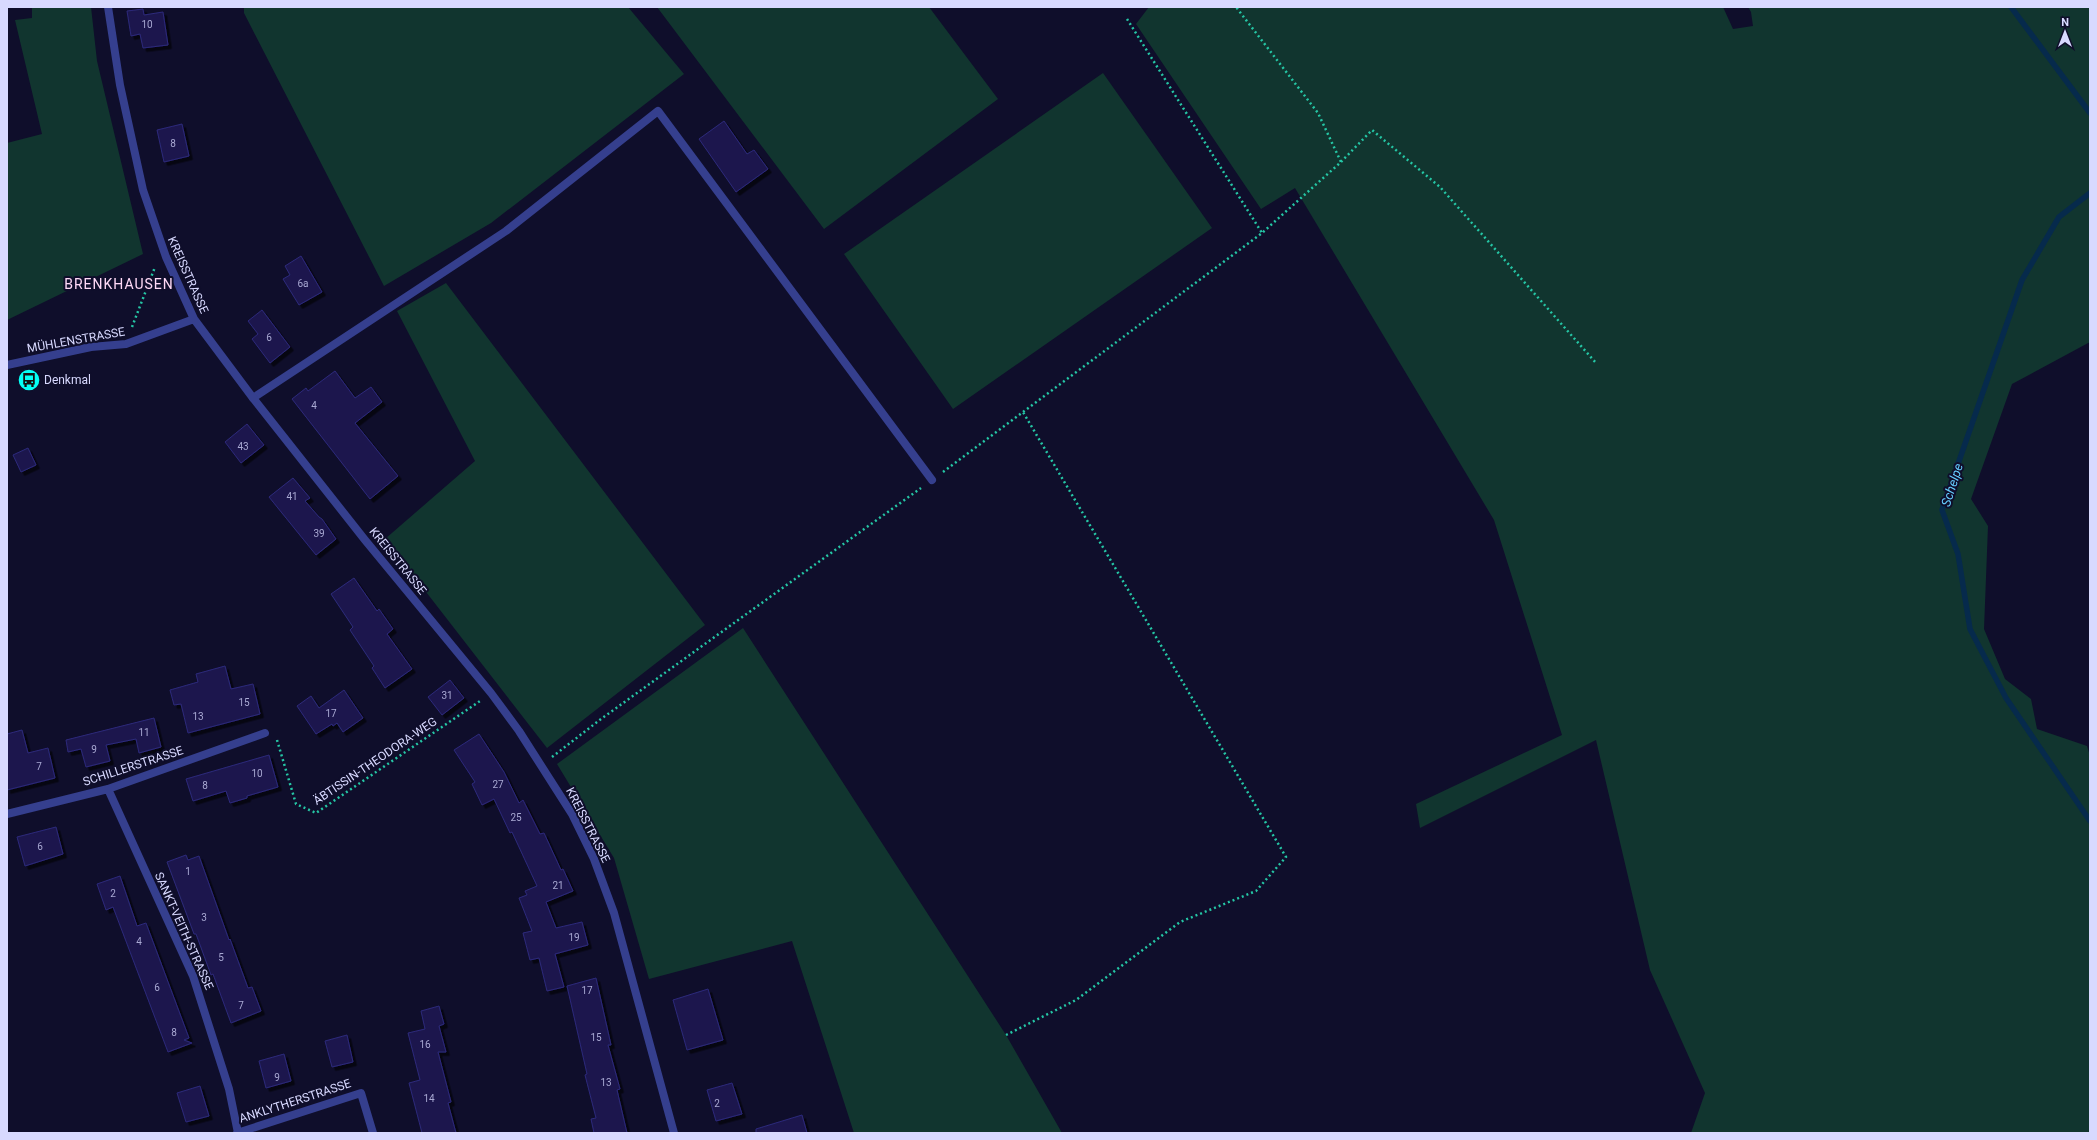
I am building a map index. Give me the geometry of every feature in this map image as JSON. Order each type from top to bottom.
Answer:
[{"type":"street","name":"KREISSTRASSE","points":[[108,7],[120,85],[143,190],[166,257],[194,319],[253,398],[370,546],[520,731],[572,814],[594,859],[614,913],[674,1133]]},
{"type":"street","points":[[253,398],[506,231],[658,111],[932,480]]},
{"type":"street","name":"MÜHLENSTRASSE","points":[[7,365],[91,347],[126,344],[194,319]]},
{"type":"street","name":"SCHILLERSTRASSE","points":[[7,814],[108,789],[265,732]]},
{"type":"street","name":"SANKT-VEITH-STRASSE","points":[[108,789],[193,976],[229,1089],[237,1133]]},
{"type":"street","name":"ANKLYTHERSTRASSE","points":[[237,1133],[361,1093],[373,1133]]},
{"type":"path","points":[[1236,7],[1318,113],[1341,162]]},
{"type":"path","points":[[1127,19],[1262,233]]},
{"type":"path","points":[[542,765],[601,719],[932,480],[1262,233],[1341,162],[1372,130],[1440,187],[1596,363]]},
{"type":"path","points":[[126,344],[154,268],[166,257]]},
{"type":"path","points":[[1006,1035],[1076,1000],[1180,922],[1256,892],[1286,857],[1023,412]]},
{"type":"path","name":"ÄBTISSIN-THEODORA-WEG","points":[[265,732],[275,734],[296,804],[316,813],[491,694]]},
{"type":"green space","points":[[32,7],[91,7],[97,61],[143,254],[7,320],[7,143],[42,134],[15,20],[32,18]]},
{"type":"green space","points":[[244,7],[628,7],[684,74],[491,223],[384,286],[244,13]]},
{"type":"green space","points":[[657,7],[929,7],[998,99],[824,229]]},
{"type":"green space","points":[[1149,7],[1723,7],[1733,29],[1753,26],[1751,12],[1748,7],[2090,7],[2090,342],[2012,384],[1971,499],[1988,526],[1984,629],[2005,679],[2031,699],[2037,729],[2087,746],[2090,756],[2090,1133],[1691,1133],[1705,1093],[1650,970],[1596,740],[1420,828],[1416,804],[1562,735],[1494,520],[1295,188],[1261,209],[1136,24]]},
{"type":"green space","points":[[1103,73],[1212,228],[953,409],[844,254]]},
{"type":"green space","points":[[446,283],[705,625],[547,748],[385,539],[475,461],[397,311]]},
{"type":"green space","points":[[743,628],[1006,1035],[1062,1133],[854,1133],[792,941],[649,979],[614,858],[557,764]]},
{"type":"building","points":[[143,9],[144,15],[163,12],[168,45],[143,48],[140,34],[131,36],[127,11]]},
{"type":"building","points":[[724,121],[747,154],[754,150],[768,169],[736,192],[699,139]]},
{"type":"building","points":[[182,124],[189,156],[164,162],[157,130]]},
{"type":"building","points":[[301,256],[322,292],[299,305],[283,279],[290,275],[285,266]]},
{"type":"building","points":[[262,310],[290,347],[270,363],[252,339],[258,334],[248,321]]},
{"type":"building","points":[[335,371],[355,398],[371,387],[382,402],[355,423],[398,476],[370,499],[292,399],[306,388],[308,391]]},
{"type":"building","points":[[247,424],[264,445],[241,463],[225,442]]},
{"type":"building","points":[[28,448],[36,465],[21,472],[13,455]]},
{"type":"building","points":[[293,478],[310,498],[305,501],[322,519],[336,539],[316,555],[269,497]]},
{"type":"building","points":[[354,578],[377,611],[379,609],[393,629],[387,634],[412,669],[385,688],[372,668],[374,666],[350,630],[353,627],[331,594]]},
{"type":"building","points":[[225,666],[231,689],[253,684],[260,714],[188,733],[181,704],[174,705],[170,690],[198,682],[196,674]]},
{"type":"building","points":[[450,680],[464,698],[442,715],[428,697]]},
{"type":"building","points":[[344,690],[363,718],[343,732],[337,723],[333,726],[332,724],[316,734],[297,706],[311,696],[319,708]]},
{"type":"building","points":[[154,718],[161,747],[139,753],[136,739],[106,745],[110,761],[86,767],[81,749],[68,752],[66,740]]},
{"type":"building","points":[[22,730],[28,753],[48,748],[55,778],[7,790],[7,734]]},
{"type":"building","points":[[479,734],[504,772],[519,803],[523,800],[540,834],[544,833],[561,870],[563,869],[573,891],[546,902],[556,928],[582,922],[588,945],[555,954],[564,987],[547,991],[539,958],[530,960],[523,933],[532,931],[519,898],[527,895],[525,891],[537,886],[512,832],[510,833],[494,799],[482,805],[472,784],[475,782],[454,750]]},
{"type":"building","points":[[269,755],[278,787],[247,796],[247,798],[230,803],[226,791],[193,801],[186,779]]},
{"type":"building","points":[[56,827],[63,854],[25,866],[17,837]]},
{"type":"building","points":[[186,855],[188,860],[199,856],[248,988],[252,987],[261,1011],[231,1023],[213,974],[211,975],[196,934],[194,934],[167,862]]},
{"type":"building","points":[[120,876],[137,926],[146,923],[189,1038],[184,1040],[192,1043],[168,1052],[113,907],[106,910],[97,884]]},
{"type":"building","points":[[596,978],[611,1045],[608,1045],[620,1089],[617,1090],[627,1133],[594,1133],[591,1119],[596,1118],[585,1075],[587,1074],[567,986]]},
{"type":"building","points":[[708,989],[723,1040],[687,1050],[673,1000]]},
{"type":"building","points":[[439,1006],[444,1024],[439,1026],[446,1052],[438,1052],[451,1102],[448,1103],[456,1133],[422,1133],[409,1083],[420,1080],[408,1033],[425,1029],[421,1011]]},
{"type":"building","points":[[347,1035],[353,1062],[332,1067],[325,1041]]},
{"type":"building","points":[[284,1054],[291,1081],[266,1088],[259,1061]]},
{"type":"building","points":[[732,1083],[742,1114],[716,1121],[707,1090]]},
{"type":"building","points":[[200,1086],[209,1116],[186,1122],[177,1093]]},
{"type":"building","points":[[802,1115],[807,1133],[756,1133],[756,1129]]},
{"type":"waterway","name":"Schelpe","points":[[2011,7],[2090,113]]},
{"type":"waterway","name":"Schelpe","points":[[2090,193],[2059,217],[2022,280],[1942,510],[1958,554],[1970,629],[2006,698],[2090,821]]},
{"type":"place","name":"Denkmal","points":[[29,380]]},
{"type":"district","name":"BRENKHAUSEN","points":[[119,284]]}]
